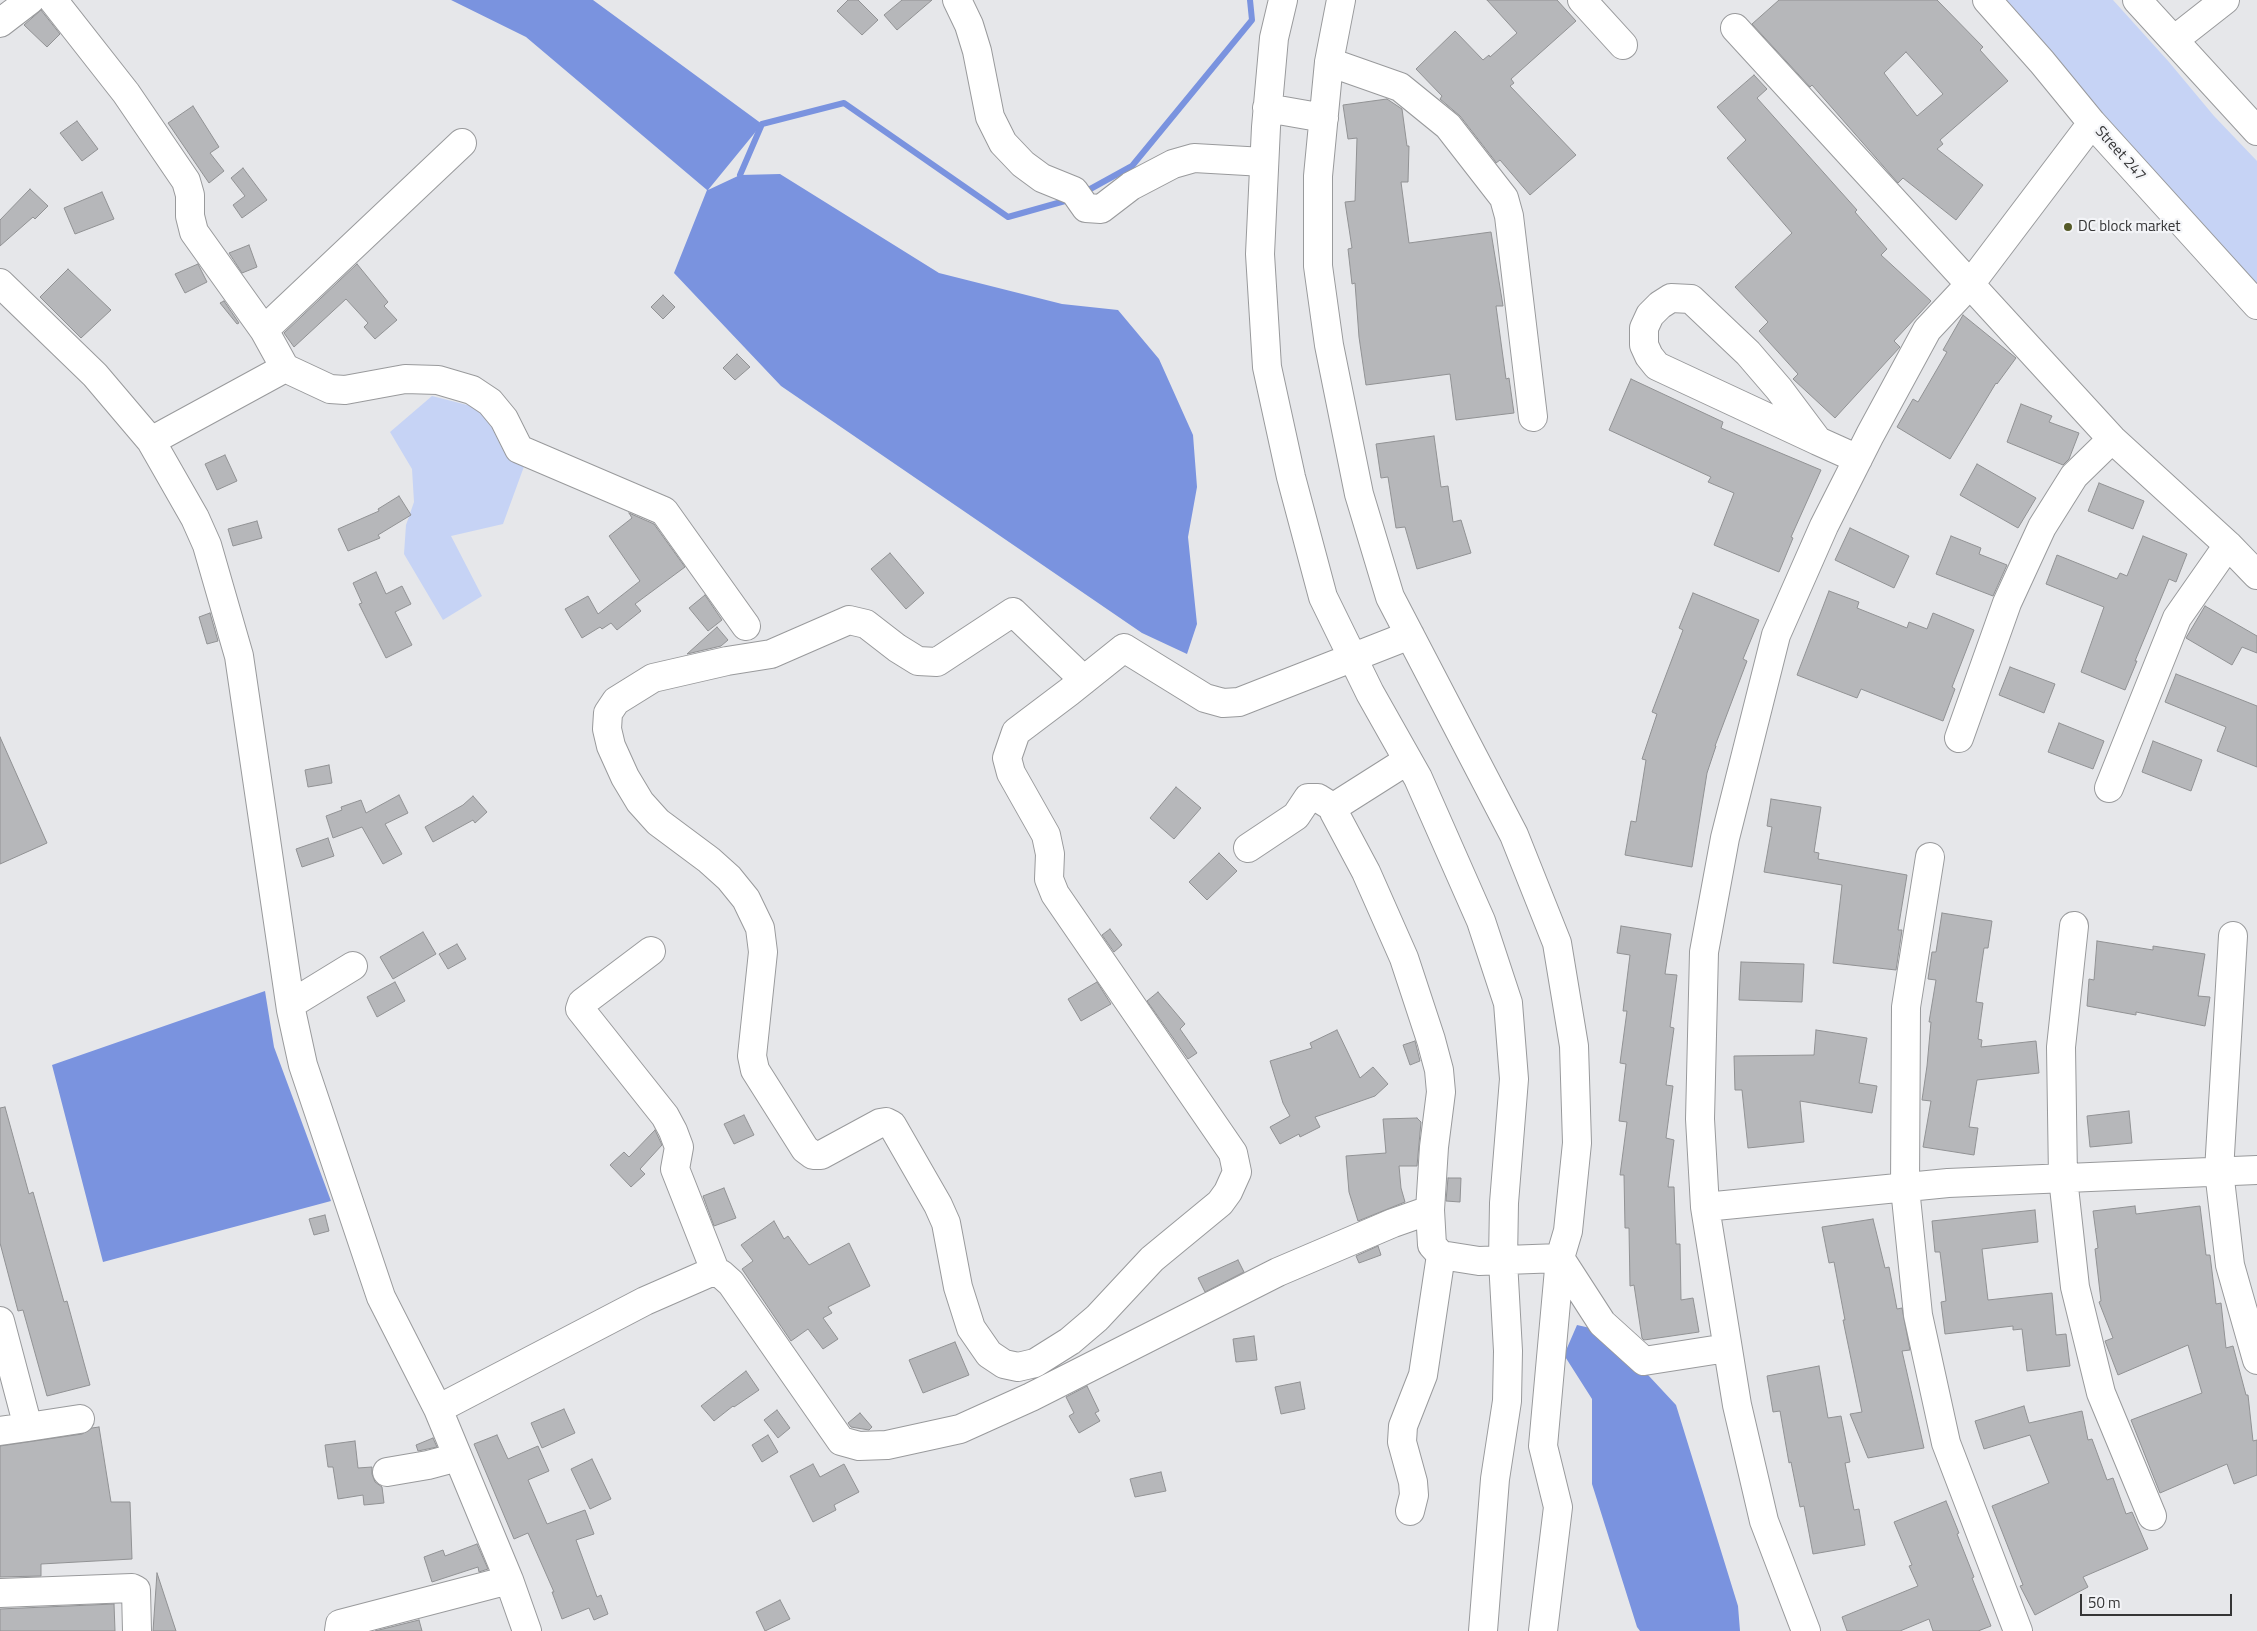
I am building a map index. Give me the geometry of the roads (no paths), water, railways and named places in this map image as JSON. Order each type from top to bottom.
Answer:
[{"type":"street","points":[[0,23],[30,0]]},
{"type":"street","points":[[53,0],[126,93],[186,181],[190,195],[190,216],[194,232],[264,330],[285,368],[330,389],[346,390],[405,379],[438,380],[472,390],[490,402],[504,419],[519,449],[664,511],[746,626]]},
{"type":"street","points":[[956,0],[969,25],[990,117],[1003,143],[1023,164],[1042,178],[1080,199],[1101,209],[1131,186],[1173,164],[1194,158],[1264,162]]},
{"type":"street","points":[[1283,0],[1274,38],[1264,162],[1260,254],[1267,367],[1291,477],[1323,597],[1353,658],[1418,778],[1481,921],[1508,1003],[1514,1079],[1504,1203],[1471,1258],[1403,1426],[1402,1442],[1413,1482],[1414,1496],[1410,1511]]},
{"type":"street","points":[[1341,0],[1329,62],[1318,176],[1318,266],[1329,345],[1360,494],[1390,597],[1514,835],[1557,943],[1574,1046],[1577,1143],[1568,1231],[1560,1258],[1543,1446],[1558,1507],[1543,1631]]},
{"type":"street","points":[[1582,0],[1623,45]]},
{"type":"street","name":"Street 247","points":[[1987,0],[2042,62],[2092,123],[2257,305]]},
{"type":"street","points":[[2137,0],[2257,131]]},
{"type":"street","points":[[2174,40],[2225,0]]},
{"type":"street","points":[[1735,28],[1971,283],[2112,439],[2257,574]]},
{"type":"street","points":[[1329,62],[1400,88],[1448,126],[1504,198],[1509,216],[1533,417]]},
{"type":"street","points":[[1268,108],[1324,118]]},
{"type":"street","points":[[1806,1631],[1764,1521],[1737,1405],[1706,1207],[1700,1119],[1704,952],[1725,838],[1776,635],[1824,526],[1858,459],[1927,330],[1971,283],[2092,123]]},
{"type":"street","points":[[264,330],[462,142]]},
{"type":"street","points":[[0,283],[95,375],[151,441],[195,518],[207,545],[239,656],[290,1004],[303,1065],[381,1297],[438,1409],[527,1631]]},
{"type":"street","points":[[1818,440],[1779,388],[1748,353],[1691,299],[1671,298],[1650,315],[1644,328],[1644,345],[1649,356],[1657,366],[1858,459]]},
{"type":"street","points":[[151,441],[285,368]]},
{"type":"street","points":[[1959,738],[2007,603],[2042,527],[2074,476],[2112,439]]},
{"type":"street","points":[[2110,788],[2176,618],[2228,545]]},
{"type":"street","points":[[1084,680],[1013,612],[937,662],[918,661],[897,648],[866,624],[849,620],[771,654],[727,661],[653,678],[616,701],[608,713],[607,729],[610,746],[624,777],[640,802],[658,822],[709,860],[729,878],[746,898],[760,928],[763,952],[752,1056],[755,1070],[780,1110],[805,1149],[821,1156],[880,1122],[892,1125],[938,1204],[946,1223],[958,1287],[971,1328],[989,1354],[1004,1364],[1018,1367],[1035,1363],[1070,1342],[1097,1318],[1152,1259],[1220,1203],[1228,1192],[1237,1172],[1233,1153],[1055,894],[1049,879],[1050,854],[1046,835],[1011,773],[1007,758],[1016,732],[1084,680],[1124,648],[1205,698],[1223,704],[1239,702],[1410,635]]},
{"type":"street","points":[[1334,808],[1408,760]]},
{"type":"street","points":[[1248,848],[1296,816],[1308,798],[1318,798],[1334,808],[1336,817],[1366,872],[1404,958],[1439,1070],[1441,1092],[1434,1148],[1430,1210],[1432,1245],[1471,1258],[1560,1258]]},
{"type":"street","points":[[1930,857],[1906,1007],[1905,1188],[1918,1315],[1946,1443],[2018,1631]]},
{"type":"street","points":[[2074,926],[2061,1047],[2063,1178],[2075,1287],[2101,1393],[2152,1516]]},
{"type":"street","points":[[2233,936],[2220,1171],[2230,1266],[2257,1360]]},
{"type":"street","points":[[651,952],[582,1004],[580,1009],[665,1116],[673,1131],[679,1147],[675,1168],[716,1274]]},
{"type":"street","points":[[290,1004],[352,966]]},
{"type":"street","points":[[1706,1207],[1948,1183],[2257,1170]]},
{"type":"street","points":[[438,1409],[644,1301],[709,1273],[721,1274],[731,1283],[841,1441],[859,1446],[887,1445],[960,1429],[1031,1397],[1278,1272],[1393,1223],[1430,1210]]},
{"type":"street","points":[[1471,1258],[1508,1351],[1507,1401],[1494,1479],[1483,1631]]},
{"type":"street","points":[[1560,1258],[1602,1323],[1644,1361],[1727,1348]]},
{"type":"street","points":[[0,1321],[28,1427]]},
{"type":"street","points":[[0,1431],[80,1419]]},
{"type":"street","points":[[387,1472],[428,1465],[458,1457]]},
{"type":"street","points":[[340,1631],[340,1624],[508,1580]]},
{"type":"street","points":[[0,1593],[132,1588],[136,1590],[137,1631]]},
{"type":"water","points":[[451,0],[593,0],[762,124],[708,190],[740,175],[780,174],[939,273],[1062,304],[1118,310],[1159,359],[1193,435],[1197,487],[1188,537],[1197,624],[1187,654],[1142,633],[781,386],[674,273],[707,190],[526,37]]},
{"type":"water","points":[[265,991],[274,1047],[331,1201],[103,1262],[52,1065]]},
{"type":"water","points":[[1577,1325],[1608,1332],[1676,1405],[1738,1606],[1740,1631],[1640,1631],[1637,1627],[1592,1484],[1592,1399],[1564,1355]]},
{"type":"waterway","points":[[1083,193],[1132,166],[1252,20],[1250,0]]},
{"type":"waterway","points":[[740,175],[762,124],[844,103],[1008,217],[1072,199]]},
{"type":"place","name":"DC block market","points":[[2068,227]]}]
